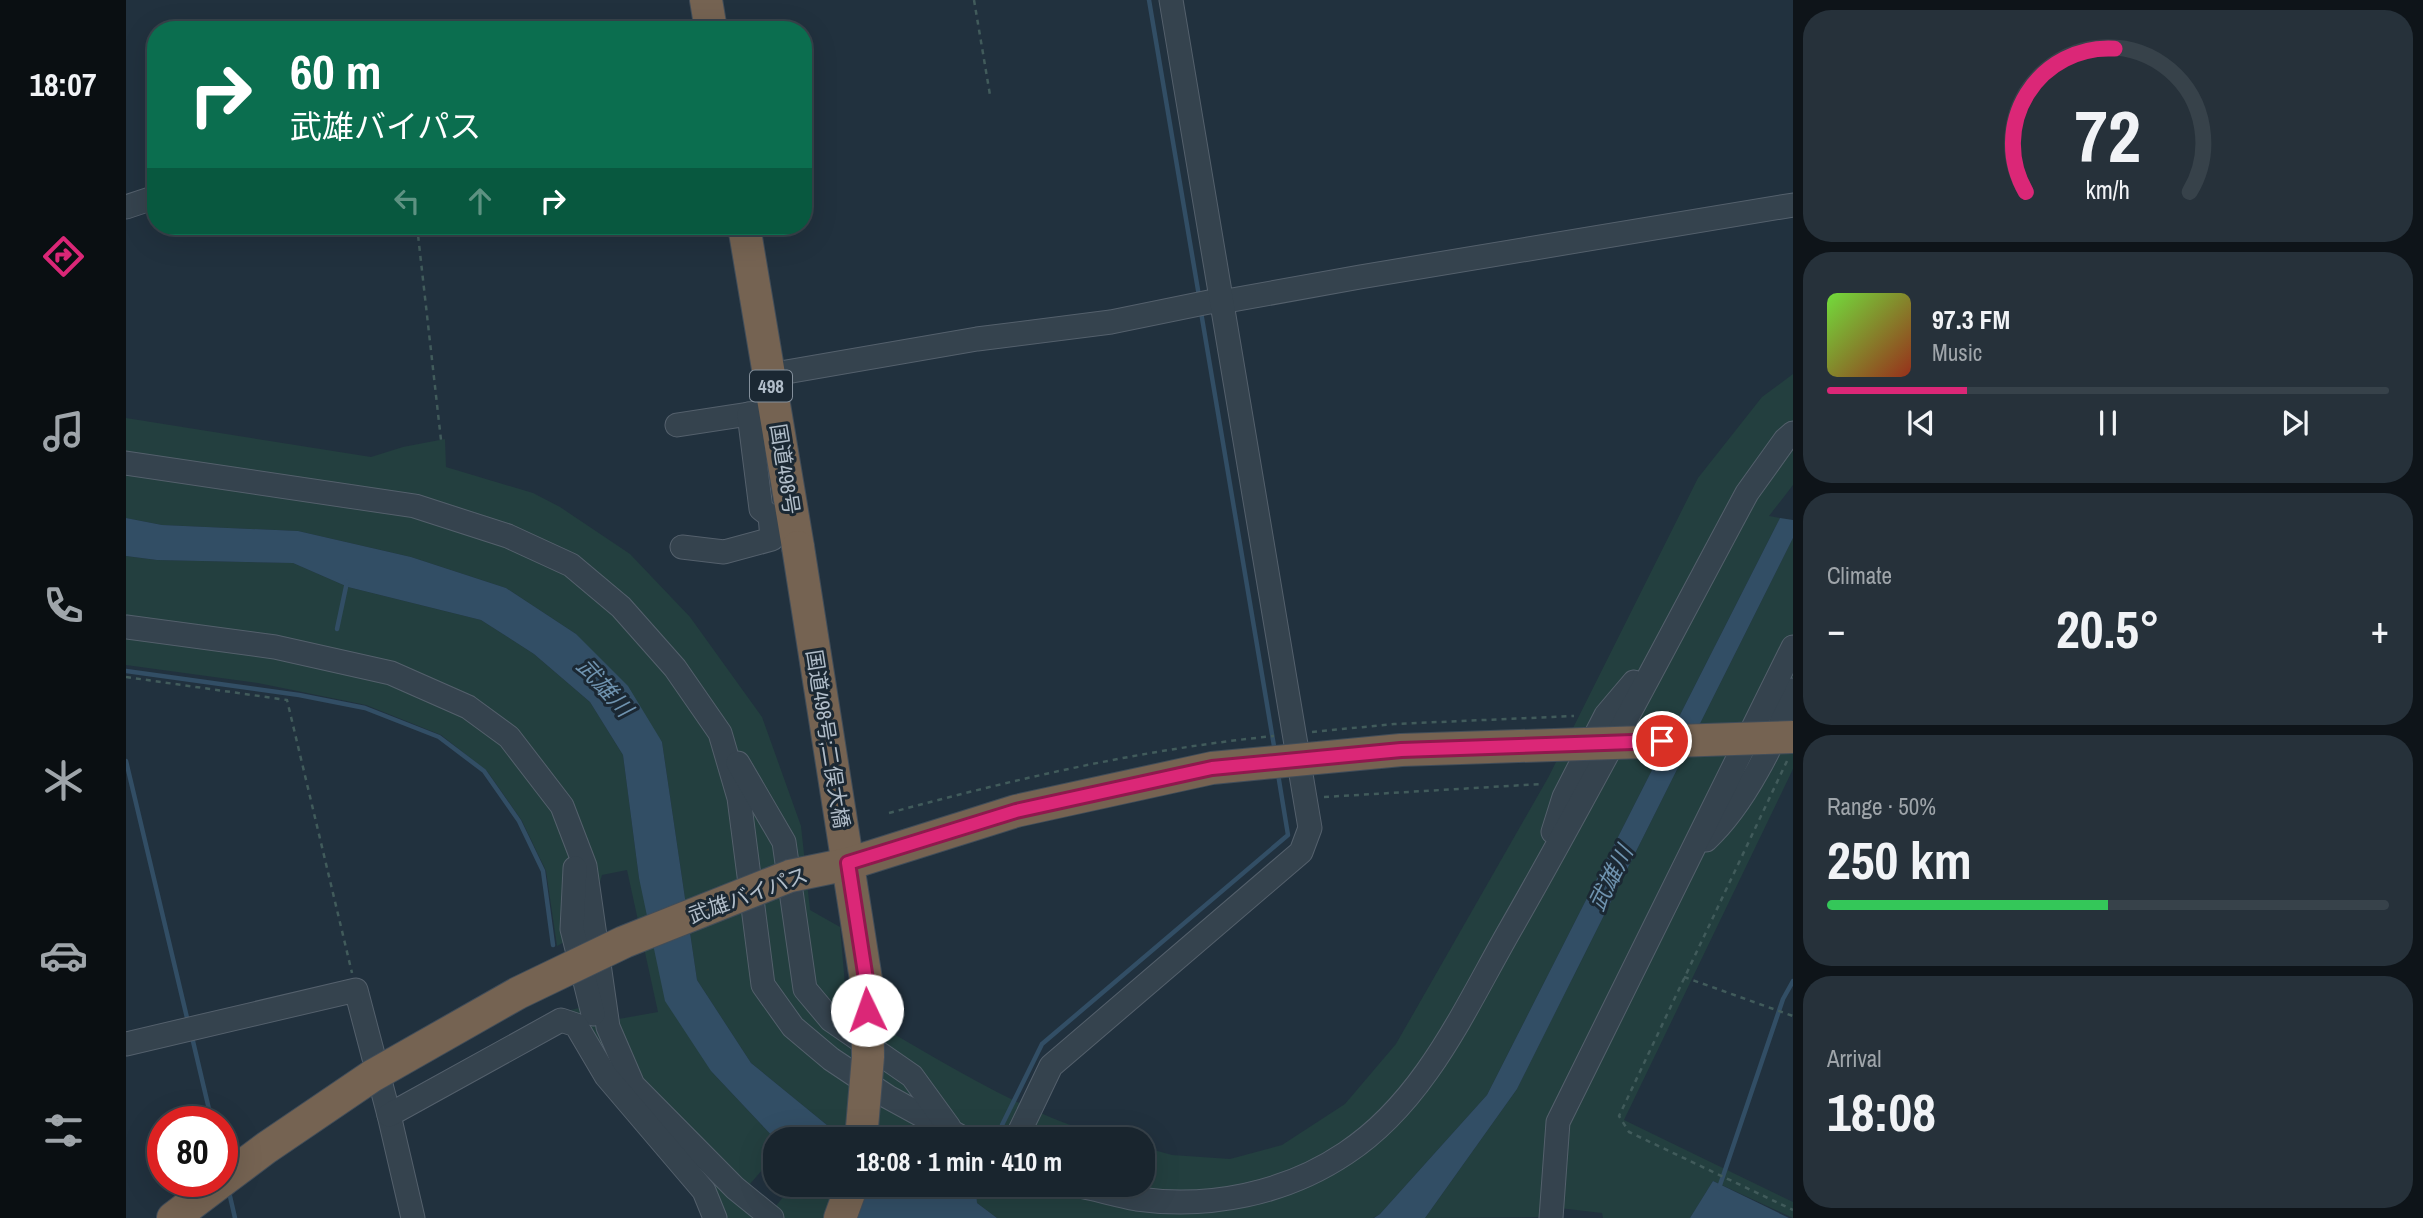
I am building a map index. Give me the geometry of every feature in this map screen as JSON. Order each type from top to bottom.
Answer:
[{"type":"highway","points":[[706,0],[710,21]]},
{"type":"highway","name":"国道498号","points":[[746,235],[769,375],[762,412],[798,547]]},
{"type":"highway","name":"国道498号;二俣大橋","points":[[798,547],[867,986],[868,1057],[862,1127]]},
{"type":"highway","name":"武雄バイパス","points":[[238,1169],[372,1076],[518,993],[624,942],[790,876],[848,863],[1016,811],[1212,768],[1401,750],[1790,748]]},
{"type":"highway","name":"武雄バイパス","points":[[173,1218],[201,1197]]},
{"type":"highway","points":[[840,1218],[848,1197]]},
{"type":"street","points":[[1022,1127],[1051,1066],[1301,852],[1310,828],[1294,734],[1206,303],[1171,0]]},
{"type":"street","points":[[126,207],[147,200]]},
{"type":"street","points":[[769,375],[977,339],[1111,323],[1206,303],[1793,205]]},
{"type":"street","points":[[677,425],[762,412],[761,509],[770,516],[772,539],[724,552],[682,547]]},
{"type":"street","points":[[1129,1197],[1190,1202],[1241,1197],[1314,1172],[1347,1153],[1387,1121],[1439,1052],[1549,862],[1747,493],[1793,433]]},
{"type":"street","points":[[126,463],[415,506],[508,536],[571,565],[621,607],[675,668],[720,733],[784,842],[805,989],[831,1020],[912,1076],[952,1127]]},
{"type":"street","points":[[126,627],[275,647],[391,674],[468,707],[509,737],[562,806],[585,866],[608,1027],[633,1085]]},
{"type":"street","points":[[1552,1210],[1558,1122],[1793,646]]},
{"type":"street","points":[[1691,853],[1721,826],[1761,765],[1786,712],[1793,690]]},
{"type":"street","points":[[720,733],[739,799],[763,985],[793,1027],[831,1059],[888,1097],[943,1127]]},
{"type":"street","points":[[577,844],[572,929],[594,1046],[606,1076],[704,1191],[715,1218]]},
{"type":"street","points":[[126,1044],[356,990],[413,1218]]},
{"type":"street","points":[[389,1115],[561,1020],[576,1025],[735,1188],[772,1218]]},
{"type":"path","points":[[974,0],[990,95]]},
{"type":"path","points":[[418,235],[442,440]]},
{"type":"path","points":[[126,677],[288,700],[356,990]]},
{"type":"path","points":[[1294,734],[1394,724],[1574,716]]},
{"type":"path","points":[[889,813],[1012,780],[1209,743],[1258,738]]},
{"type":"path","points":[[1790,748],[1619,1116],[1629,1132],[1793,1210]]},
{"type":"path","points":[[1304,798],[1541,784]]},
{"type":"path","points":[[1684,978],[1793,1016]]},
{"type":"green space","points":[[1793,374],[1793,485],[1769,516],[1780,518],[1487,1095],[1380,1214],[1373,1218],[997,1218],[977,1203],[977,1197],[1155,1197],[1155,1150],[1172,1155],[1230,1159],[1282,1145],[1345,1104],[1396,1044],[1548,778],[1698,478],[1762,397]]},
{"type":"green space","points":[[126,418],[371,457],[403,447],[445,439],[446,467],[533,493],[560,507],[630,554],[690,617],[762,717],[801,826],[810,910],[840,927],[847,1008],[976,1081],[1076,1127],[829,1127],[751,1063],[697,980],[662,742],[576,634],[506,588],[411,557],[298,531],[162,525],[126,518]]},
{"type":"green space","points":[[1793,538],[1793,769],[1624,1120],[1793,1202],[1793,1218],[1713,1181],[1690,1218],[1603,1218],[1602,1213],[1542,1206],[1541,1217],[1425,1218],[1517,1089]]},
{"type":"green space","points":[[126,556],[157,560],[293,563],[348,587],[481,620],[534,654],[590,702],[623,755],[639,878],[711,1071],[764,1127],[763,1169],[750,1184],[775,1207],[783,1197],[830,1197],[850,1218],[713,1218],[567,1011],[598,1003],[613,1020],[658,1012],[627,870],[602,875],[586,930],[557,946],[546,871],[522,821],[487,771],[441,735],[366,705],[258,683],[126,665]]},
{"type":"water","name":"武雄川","points":[[126,518],[162,525],[298,531],[411,557],[506,588],[576,634],[628,686],[662,742],[697,980],[751,1063],[829,1127],[764,1127],[711,1071],[665,1001],[639,878],[623,755],[590,702],[534,654],[481,620],[348,587],[293,563],[157,560],[126,556]]},
{"type":"water","name":"武雄川","points":[[1780,518],[1793,520],[1793,538],[1517,1089],[1425,1218],[1374,1218],[1487,1095]]},
{"type":"water","points":[[1713,1181],[1789,1218],[1690,1218]]},
{"type":"water","points":[[830,1197],[977,1197],[977,1203],[997,1218],[850,1218]]},
{"type":"waterway","points":[[1149,0],[1199,296]]},
{"type":"waterway","points":[[1201,312],[1275,752]]},
{"type":"waterway","points":[[337,629],[347,582]]},
{"type":"waterway","points":[[126,671],[299,695],[365,708],[439,737],[484,771],[519,821],[543,871],[553,945]]},
{"type":"waterway","points":[[126,761],[188,1022]]},
{"type":"waterway","points":[[1002,1125],[1042,1044],[1288,835],[1278,774]]},
{"type":"waterway","points":[[1719,1188],[1783,999],[1793,981]]},
{"type":"waterway","points":[[192,1037],[208,1106]]},
{"type":"waterway","points":[[230,1197],[235,1218]]},
{"type":"route","points":[[867,1010],[867,986],[848,863],[1016,811],[1212,768],[1401,750],[1662,741]]}]
